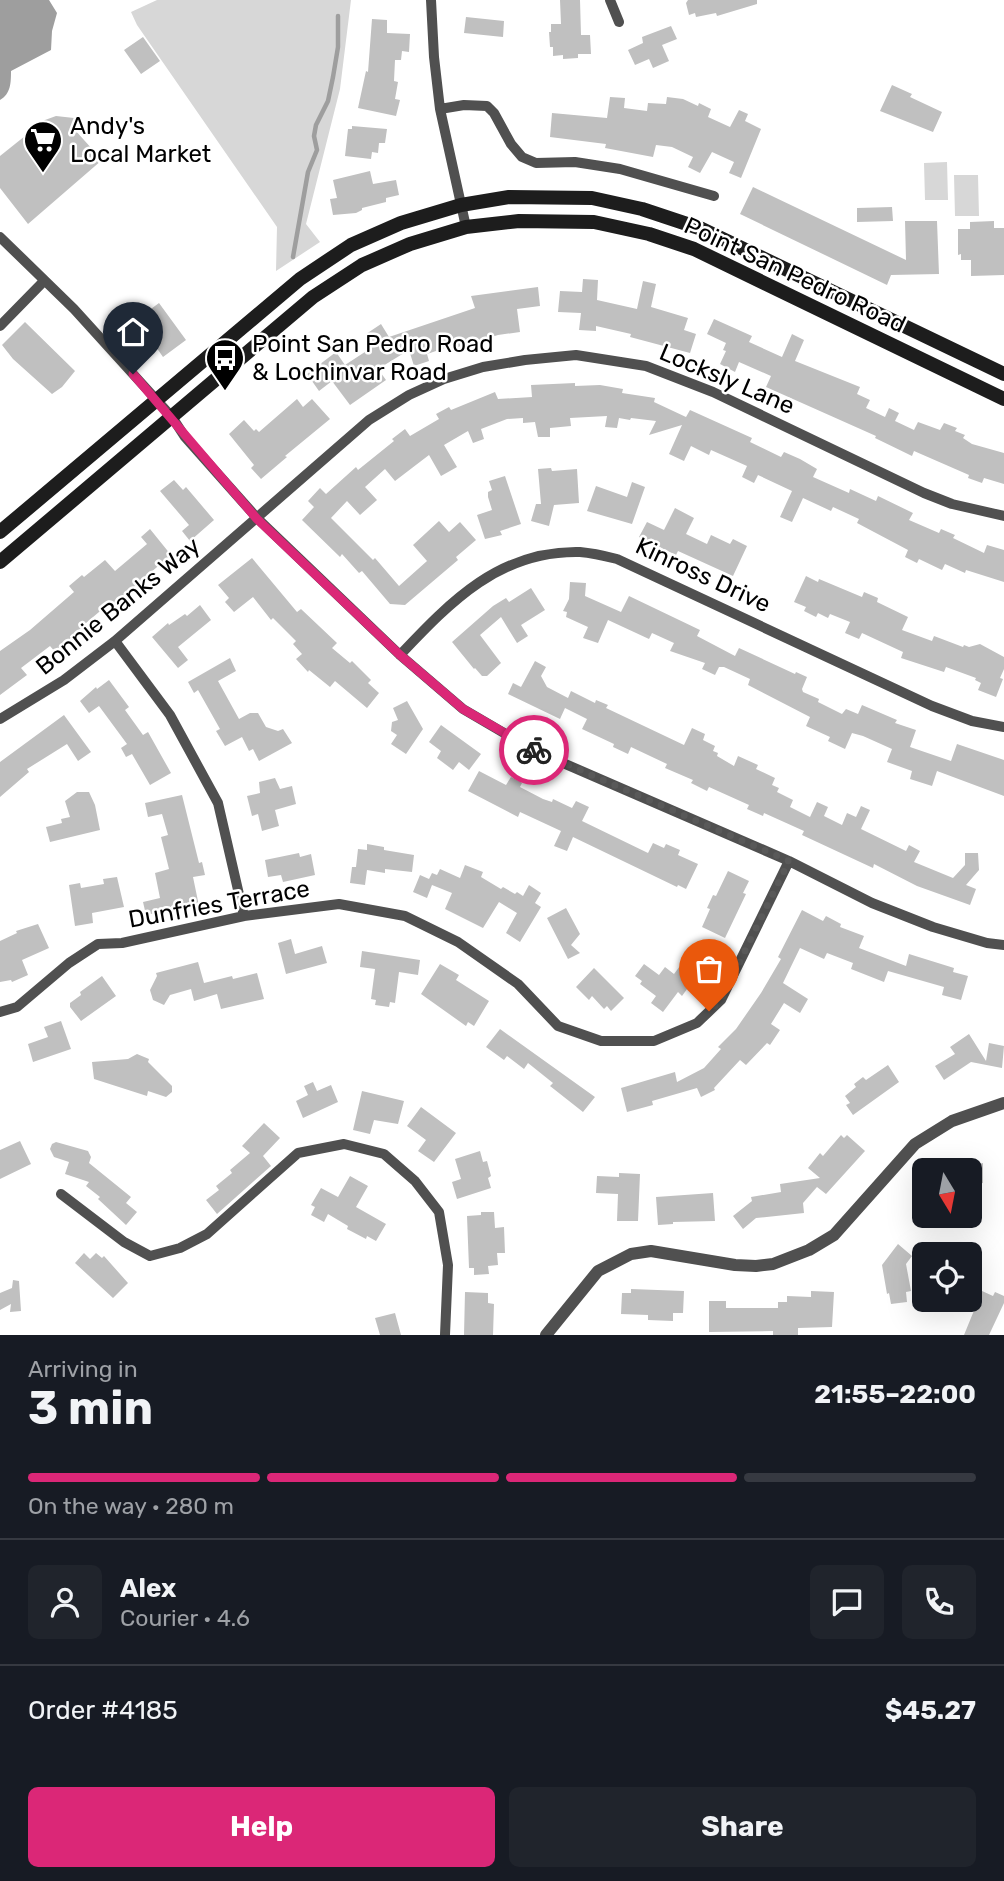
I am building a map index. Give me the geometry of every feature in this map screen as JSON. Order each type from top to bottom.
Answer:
[{"type":"main road","name":"Point San Pedro Road","points":[[0,531],[300,279],[351,245],[401,223],[461,205],[509,197],[592,198],[642,209],[702,229],[1004,374]]},
{"type":"main road","name":"Point San Pedro Road","points":[[3,554],[313,298],[362,265],[410,244],[466,227],[519,220],[593,222],[649,234],[694,249],[1004,399]]},
{"type":"street","points":[[431,0],[433,57],[440,109],[466,227]]},
{"type":"street","points":[[610,0],[619,22]]},
{"type":"street","points":[[440,109],[464,105],[487,106],[494,113],[510,144],[522,157],[536,163],[575,162],[620,169],[714,195]]},
{"type":"street","points":[[0,237],[74,309],[172,417],[185,437],[257,519],[400,655],[463,709],[533,750],[789,861],[872,903],[933,927],[1004,946]]},
{"type":"street","points":[[0,326],[44,281]]},
{"type":"street","name":"Locksly Lane","points":[[257,519],[369,420],[409,396],[444,379],[483,367],[576,355],[646,366],[713,392],[925,493],[952,504],[1004,516]]},
{"type":"street","name":"Bonnie Banks Way","points":[[0,719],[64,680],[115,641],[257,519]]},
{"type":"street","name":"Kinross Drive","points":[[400,655],[469,587],[522,559],[581,552],[617,559],[932,706],[972,721],[1004,727]]},
{"type":"street","points":[[115,641],[170,715],[218,803],[244,916]]},
{"type":"street","name":"Dunfries Terrace","points":[[0,1012],[17,1007],[69,963],[98,944],[122,943],[244,916],[339,904],[405,916],[458,942],[518,984],[558,1026],[601,1041],[654,1041],[697,1023],[721,1000],[789,861]]},
{"type":"street","points":[[546,1335],[598,1271],[631,1254],[664,1252],[735,1265],[756,1266],[773,1264],[809,1250],[834,1235],[915,1144],[930,1132],[952,1121],[1004,1103]]},
{"type":"street","points":[[61,1194],[124,1242],[150,1256],[180,1248],[207,1234],[298,1153],[344,1144],[384,1154],[415,1181],[439,1212],[448,1265],[445,1335]]},
{"type":"shaded area","points":[[0,0],[49,0],[57,13],[51,50],[11,71],[8,91],[0,100]]},
{"type":"shaded area","points":[[157,0],[351,0],[340,89],[306,224],[320,242],[276,271],[277,227],[137,25],[131,12]]},
{"type":"shaded area","points":[[947,162],[948,200],[925,200],[924,163]]},
{"type":"shaded area","points":[[954,175],[978,175],[979,216],[955,216]]},
{"type":"building","points":[[560,0],[580,0],[581,35],[590,35],[591,54],[578,54],[578,58],[563,59],[563,55],[553,56],[549,32],[551,24],[561,24]]},
{"type":"building","points":[[688,0],[757,0],[757,4],[717,16],[716,13],[696,17],[695,13],[689,15],[686,3]]},
{"type":"building","points":[[466,17],[504,21],[503,37],[464,33]]},
{"type":"building","points":[[372,19],[387,20],[387,33],[410,34],[409,52],[402,51],[401,60],[395,60],[394,81],[398,82],[395,99],[400,100],[396,116],[358,108],[366,71],[368,72]]},
{"type":"building","points":[[671,26],[677,39],[662,45],[669,61],[653,68],[649,59],[635,65],[628,50],[643,43],[642,37]]},
{"type":"building","points":[[143,37],[160,61],[141,74],[124,50]]},
{"type":"building","points":[[892,85],[942,112],[933,132],[880,111]]},
{"type":"building","points":[[610,97],[625,98],[624,108],[647,111],[648,103],[666,104],[667,97],[683,99],[698,106],[699,103],[711,109],[708,117],[730,127],[739,110],[748,114],[745,121],[761,129],[741,178],[729,173],[734,162],[712,152],[700,173],[688,167],[693,157],[672,147],[656,145],[653,157],[605,148],[606,144],[550,137],[552,113],[607,118]]},
{"type":"building","name":"Andy's Local Market","points":[[56,116],[74,118],[75,130],[102,160],[28,224],[0,188],[0,156],[45,120]]},
{"type":"building","points":[[352,126],[387,129],[385,143],[379,143],[378,153],[372,152],[371,159],[345,156],[348,129],[352,129]]},
{"type":"building","points":[[370,171],[373,184],[396,180],[399,195],[386,198],[386,202],[362,208],[356,213],[333,215],[330,199],[337,198],[333,180]]},
{"type":"building","points":[[753,187],[906,260],[905,221],[937,221],[939,274],[891,275],[887,285],[740,214]]},
{"type":"building","points":[[892,207],[893,221],[857,222],[857,208]]},
{"type":"building","points":[[994,221],[994,228],[1004,228],[1004,275],[971,276],[971,260],[961,260],[961,254],[958,255],[958,229],[970,229],[970,222]]},
{"type":"building","points":[[583,279],[598,280],[597,300],[637,309],[643,281],[656,284],[651,307],[688,318],[684,330],[696,334],[690,353],[596,326],[596,331],[579,330],[581,313],[558,312],[560,291],[582,292]]},
{"type":"building","points":[[538,287],[540,306],[517,309],[520,332],[498,335],[458,347],[457,344],[427,354],[429,361],[414,366],[409,350],[378,369],[386,380],[350,405],[332,381],[319,391],[307,374],[336,352],[345,365],[374,346],[366,334],[381,324],[389,337],[475,308],[471,296]]},
{"type":"building","points":[[159,303],[186,340],[163,357],[154,344],[158,341],[140,317]]},
{"type":"building","points":[[714,319],[752,336],[749,342],[782,357],[792,334],[804,340],[795,361],[860,387],[857,394],[870,400],[866,408],[885,417],[889,408],[899,413],[895,421],[914,430],[918,422],[940,430],[944,423],[957,428],[955,431],[965,435],[963,438],[972,444],[1004,453],[1004,484],[984,478],[982,483],[914,451],[912,456],[875,438],[876,436],[766,387],[771,376],[739,362],[735,372],[720,364],[726,351],[723,350],[726,343],[707,334]]},
{"type":"building","points":[[25,322],[75,371],[62,387],[52,394],[13,359],[2,345]]},
{"type":"building","points":[[575,383],[575,386],[600,385],[623,389],[622,393],[655,398],[654,402],[686,417],[690,410],[752,438],[750,442],[781,457],[784,452],[800,459],[817,469],[813,477],[849,493],[850,489],[876,501],[878,496],[913,513],[909,520],[939,533],[941,529],[955,535],[953,538],[984,553],[987,545],[1004,550],[1004,582],[966,570],[965,573],[945,564],[942,570],[919,559],[917,563],[905,557],[908,550],[857,523],[859,519],[833,507],[831,511],[803,498],[792,522],[780,517],[792,491],[758,475],[754,483],[742,477],[747,466],[711,450],[709,455],[691,446],[684,461],[669,454],[682,425],[649,435],[656,421],[631,418],[619,418],[617,428],[605,427],[607,416],[570,418],[571,426],[550,428],[550,437],[538,437],[535,422],[523,423],[523,418],[507,419],[481,429],[484,439],[473,443],[468,431],[444,445],[457,467],[441,476],[429,455],[395,481],[385,469],[365,487],[377,500],[360,515],[347,501],[331,518],[373,560],[375,558],[399,586],[427,561],[413,545],[439,521],[449,532],[460,522],[476,540],[456,557],[458,560],[405,605],[390,604],[362,571],[359,573],[342,554],[340,557],[302,520],[314,507],[308,501],[320,488],[326,494],[356,467],[358,470],[394,441],[392,439],[405,429],[410,436],[439,419],[436,414],[449,407],[451,410],[495,392],[498,399],[532,397],[531,385]]},
{"type":"building","points":[[297,399],[303,407],[312,399],[330,419],[261,479],[251,468],[254,465],[229,434],[244,420],[254,431],[256,429],[259,432]]},
{"type":"building","points":[[551,468],[552,471],[577,469],[579,503],[554,505],[549,526],[531,521],[536,504],[541,504],[538,469]]},
{"type":"building","points":[[505,476],[521,524],[500,531],[502,535],[485,539],[477,515],[492,510],[488,497],[488,492],[492,490],[489,481]]},
{"type":"building","points":[[174,480],[183,490],[186,487],[214,520],[190,541],[182,531],[189,525],[160,491]]},
{"type":"building","points":[[632,482],[645,487],[632,524],[587,511],[596,486],[627,497]]},
{"type":"building","points":[[675,508],[694,518],[686,534],[707,544],[711,535],[730,544],[733,539],[747,546],[733,576],[678,551],[676,555],[639,537],[647,522],[664,530]]},
{"type":"building","points":[[150,529],[171,555],[114,604],[112,601],[86,623],[56,653],[50,646],[21,668],[27,675],[0,695],[0,651],[30,630],[74,592],[69,586],[82,575],[84,577],[105,560],[115,571],[147,544],[141,537]]},
{"type":"building","points":[[252,558],[297,612],[301,609],[337,643],[332,648],[350,663],[352,661],[371,680],[368,683],[379,693],[367,708],[335,681],[330,687],[309,670],[308,672],[296,659],[302,654],[293,644],[296,641],[273,618],[271,620],[253,597],[234,612],[225,602],[229,598],[218,585]]},
{"type":"building","points":[[806,576],[862,597],[864,592],[878,598],[877,602],[908,617],[902,630],[932,641],[934,636],[963,647],[980,644],[1004,657],[1004,669],[1000,678],[1003,679],[996,697],[978,690],[981,683],[975,680],[976,678],[946,667],[944,672],[901,658],[903,652],[862,633],[859,639],[845,633],[850,622],[830,614],[828,618],[818,613],[816,617],[804,611],[806,607],[794,602]]},
{"type":"building","points":[[570,582],[586,583],[585,596],[621,612],[629,596],[700,630],[697,636],[735,656],[739,648],[807,677],[803,692],[842,714],[846,709],[858,714],[862,705],[897,720],[895,723],[916,730],[910,747],[951,761],[957,744],[1004,760],[1004,796],[937,771],[932,786],[910,779],[912,771],[887,762],[892,749],[863,736],[852,733],[845,749],[828,741],[830,737],[806,726],[810,717],[748,685],[750,679],[724,667],[719,667],[715,675],[702,669],[705,663],[670,651],[674,643],[652,633],[649,639],[608,620],[598,643],[583,638],[588,627],[566,617],[567,612],[563,611],[569,599]]},
{"type":"building","points":[[531,588],[545,610],[521,625],[528,636],[517,643],[501,617],[480,635],[501,663],[487,676],[482,676],[452,642],[493,606],[506,598],[509,602]]},
{"type":"building","points":[[200,605],[211,620],[178,647],[188,660],[178,668],[152,637],[168,623],[169,625],[185,614],[187,616]]},
{"type":"building","points":[[230,658],[236,671],[218,681],[239,719],[250,713],[258,713],[266,727],[278,731],[283,729],[292,743],[259,761],[253,749],[249,751],[242,737],[225,746],[216,731],[220,729],[198,690],[194,693],[188,682]]},
{"type":"building","points":[[535,661],[546,667],[541,676],[547,687],[568,698],[571,691],[595,703],[596,700],[608,705],[606,708],[684,745],[692,728],[705,734],[703,740],[715,746],[713,751],[718,753],[717,756],[734,766],[738,756],[758,765],[756,769],[775,778],[772,785],[779,788],[777,792],[793,800],[790,807],[810,817],[817,802],[828,807],[824,816],[842,825],[847,813],[856,817],[861,806],[870,810],[861,829],[906,851],[909,845],[920,851],[914,862],[953,878],[965,865],[965,853],[978,853],[979,870],[966,885],[976,889],[970,905],[917,886],[874,864],[873,868],[802,835],[804,831],[764,813],[763,816],[747,809],[749,805],[709,787],[707,791],[691,783],[693,780],[665,768],[667,764],[631,747],[628,754],[613,747],[614,744],[582,729],[587,719],[565,708],[560,719],[508,694],[513,683],[521,687]]},
{"type":"building","points":[[109,680],[129,707],[125,710],[143,735],[148,732],[171,773],[150,785],[132,754],[126,757],[121,748],[127,744],[99,706],[89,713],[80,701]]},
{"type":"building","points":[[407,701],[423,729],[406,754],[391,744],[397,735],[391,731],[392,722],[398,720],[393,708]]},
{"type":"building","points":[[64,715],[91,752],[78,761],[67,744],[27,769],[29,772],[0,797],[0,762]]},
{"type":"building","points":[[441,725],[481,754],[469,770],[459,762],[453,770],[437,758],[441,751],[429,742]]},
{"type":"building","points":[[479,771],[506,785],[511,777],[522,783],[520,787],[552,802],[553,799],[572,808],[576,801],[589,807],[582,821],[648,853],[653,843],[664,848],[666,844],[680,850],[678,855],[698,864],[686,889],[573,837],[567,851],[554,846],[561,831],[520,812],[518,817],[468,791]]},
{"type":"building","points":[[275,778],[280,789],[292,786],[296,804],[275,810],[279,826],[262,831],[258,814],[252,816],[247,796],[260,793],[259,782]]},
{"type":"building","points":[[77,792],[89,792],[95,805],[100,830],[50,842],[46,827],[62,823],[61,819],[70,817],[65,801]]},
{"type":"building","points":[[182,795],[199,863],[202,862],[205,875],[193,877],[199,906],[146,915],[143,902],[160,898],[155,873],[169,869],[161,837],[168,835],[162,814],[148,817],[145,803]]},
{"type":"building","points":[[367,844],[414,855],[412,872],[385,869],[385,873],[367,870],[365,885],[350,883],[352,867],[356,867],[358,849],[367,850]]},
{"type":"building","points":[[299,853],[300,857],[311,854],[315,875],[283,882],[281,875],[268,877],[265,860]]},
{"type":"building","points":[[465,865],[483,872],[481,877],[501,889],[503,887],[523,896],[529,885],[541,893],[535,903],[541,907],[520,942],[506,933],[517,913],[499,902],[483,928],[445,909],[452,893],[432,885],[427,898],[413,892],[420,875],[429,879],[432,873],[437,875],[440,869],[460,878]]},
{"type":"building","points":[[728,871],[749,881],[743,893],[746,894],[725,938],[702,927],[713,895],[716,896]]},
{"type":"building","points":[[117,877],[124,907],[92,913],[93,923],[75,926],[69,885],[80,883],[81,888],[104,884],[103,879]]},
{"type":"building","points":[[566,908],[580,934],[571,945],[580,953],[568,959],[547,918]]},
{"type":"building","points":[[802,910],[823,921],[826,916],[841,924],[840,927],[864,936],[859,948],[906,966],[909,954],[954,968],[953,972],[968,976],[961,1000],[942,995],[944,987],[888,971],[884,982],[851,969],[853,963],[827,953],[824,959],[800,948],[783,983],[808,999],[800,1013],[784,1003],[771,1024],[780,1030],[770,1045],[767,1043],[746,1065],[740,1060],[715,1090],[701,1097],[697,1088],[652,1101],[653,1105],[627,1112],[621,1088],[675,1072],[677,1082],[704,1068],[721,1049],[718,1047],[736,1029],[781,959],[778,957]]},
{"type":"building","points":[[38,924],[49,948],[22,960],[28,975],[12,982],[0,982],[0,941],[17,933],[16,931]]},
{"type":"building","points":[[291,939],[295,954],[322,946],[327,963],[286,974],[278,943]]},
{"type":"building","points":[[695,946],[706,954],[702,960],[710,965],[694,989],[690,985],[682,996],[678,992],[663,1012],[651,1003],[656,996],[640,984],[642,981],[635,976],[644,964],[659,975],[665,967],[674,974]]},
{"type":"building","points":[[362,951],[420,960],[418,975],[399,972],[395,1003],[390,1002],[389,1007],[375,1005],[376,1000],[371,999],[375,969],[360,967]]},
{"type":"building","points":[[198,962],[204,983],[257,973],[264,999],[221,1009],[217,994],[194,1001],[191,989],[170,995],[164,1005],[153,1000],[150,990],[156,973]]},
{"type":"building","points":[[440,964],[459,975],[456,980],[489,1001],[474,1026],[468,1022],[466,1026],[421,994]]},
{"type":"building","points":[[594,968],[624,998],[611,1011],[607,1006],[604,1009],[592,996],[589,1000],[576,987]]},
{"type":"building","points":[[102,976],[116,996],[81,1021],[70,1003]]},
{"type":"building","points":[[61,1021],[71,1049],[33,1062],[28,1044],[48,1037],[44,1027]]},
{"type":"building","points":[[500,1029],[595,1097],[583,1112],[550,1086],[553,1083],[528,1063],[524,1069],[507,1056],[504,1060],[486,1047]]},
{"type":"building","points":[[969,1034],[986,1061],[989,1043],[1004,1046],[1002,1068],[971,1062],[944,1080],[935,1066],[955,1054],[950,1047]]},
{"type":"building","points":[[137,1054],[149,1059],[148,1062],[172,1086],[172,1092],[166,1097],[148,1091],[147,1096],[94,1079],[92,1062],[128,1059]]},
{"type":"building","points":[[888,1065],[899,1082],[853,1115],[846,1105],[850,1103],[845,1096],[863,1077],[866,1080]]},
{"type":"building","points":[[313,1082],[317,1091],[331,1085],[338,1102],[303,1118],[296,1101],[308,1095],[304,1086]]},
{"type":"building","points":[[362,1091],[404,1101],[398,1124],[374,1120],[370,1134],[353,1130]]},
{"type":"building","points":[[421,1107],[456,1133],[434,1162],[418,1151],[426,1140],[407,1126]]},
{"type":"building","points":[[264,1123],[280,1138],[263,1156],[271,1166],[217,1214],[206,1200],[219,1190],[216,1186],[232,1173],[230,1170],[250,1153],[242,1146]]},
{"type":"building","points":[[841,1135],[844,1138],[847,1135],[865,1151],[826,1194],[817,1187],[803,1203],[804,1213],[756,1218],[743,1229],[733,1216],[752,1201],[751,1197],[781,1192],[780,1184],[820,1178],[808,1168],[820,1153],[823,1156]]},
{"type":"building","points":[[20,1141],[31,1164],[0,1179],[0,1150]]},
{"type":"building","points":[[56,1142],[88,1151],[91,1157],[89,1163],[131,1197],[126,1203],[137,1212],[126,1225],[86,1186],[89,1182],[65,1174],[69,1162],[54,1157],[50,1149]]},
{"type":"building","points":[[480,1151],[483,1162],[487,1161],[491,1188],[457,1199],[452,1182],[461,1179],[455,1159]]},
{"type":"building","points":[[619,1173],[640,1174],[638,1221],[617,1221],[618,1194],[596,1193],[597,1176],[619,1177]]},
{"type":"building","points":[[350,1176],[368,1186],[356,1207],[386,1224],[376,1241],[347,1229],[348,1226],[328,1214],[324,1222],[311,1215],[315,1207],[311,1205],[321,1188],[338,1197]]},
{"type":"building","points":[[713,1193],[715,1221],[658,1225],[656,1197]]},
{"type":"building","points":[[481,1212],[494,1212],[495,1228],[504,1227],[505,1253],[497,1253],[498,1265],[488,1266],[489,1274],[474,1275],[474,1268],[469,1268],[467,1216],[481,1215]]},
{"type":"building","points":[[898,1244],[912,1256],[906,1264],[911,1291],[906,1292],[907,1302],[891,1304],[882,1265]]},
{"type":"building","points":[[84,1253],[90,1259],[96,1253],[102,1258],[104,1256],[128,1283],[113,1298],[75,1263]]},
{"type":"building","points":[[13,1280],[19,1281],[21,1311],[10,1312],[11,1304],[0,1310],[0,1293],[12,1288]]},
{"type":"building","points":[[631,1289],[684,1291],[683,1313],[673,1313],[673,1321],[648,1320],[648,1315],[621,1314],[622,1293],[631,1293]]},
{"type":"building","points":[[811,1291],[834,1292],[832,1327],[798,1328],[798,1335],[773,1335],[773,1331],[709,1332],[709,1301],[726,1301],[726,1308],[778,1308],[778,1302],[787,1302],[787,1296],[811,1297]]},
{"type":"building","points":[[982,1291],[993,1296],[995,1292],[1004,1296],[1004,1303],[989,1335],[964,1335],[973,1312],[982,1312]]},
{"type":"building","points":[[465,1292],[488,1293],[488,1303],[494,1304],[493,1335],[464,1335]]},
{"type":"building","points":[[395,1313],[401,1335],[380,1335],[375,1318]]},
{"type":"waterway","points":[[293,257],[308,172],[317,150],[314,136],[316,125],[328,101],[333,77],[338,47],[338,16]]},
{"type":"way so far","points":[[534,750],[789,861],[744,957],[721,1000],[709,1011]]},
{"type":"place","name":"Andy's Local Market","points":[[43,174]]},
{"type":"place","name":"Point San Pedro Road & Lochinvar Road","points":[[225,392]]},
{"type":"route","points":[[133,374],[257,519],[400,655],[463,709],[534,750]]}]
